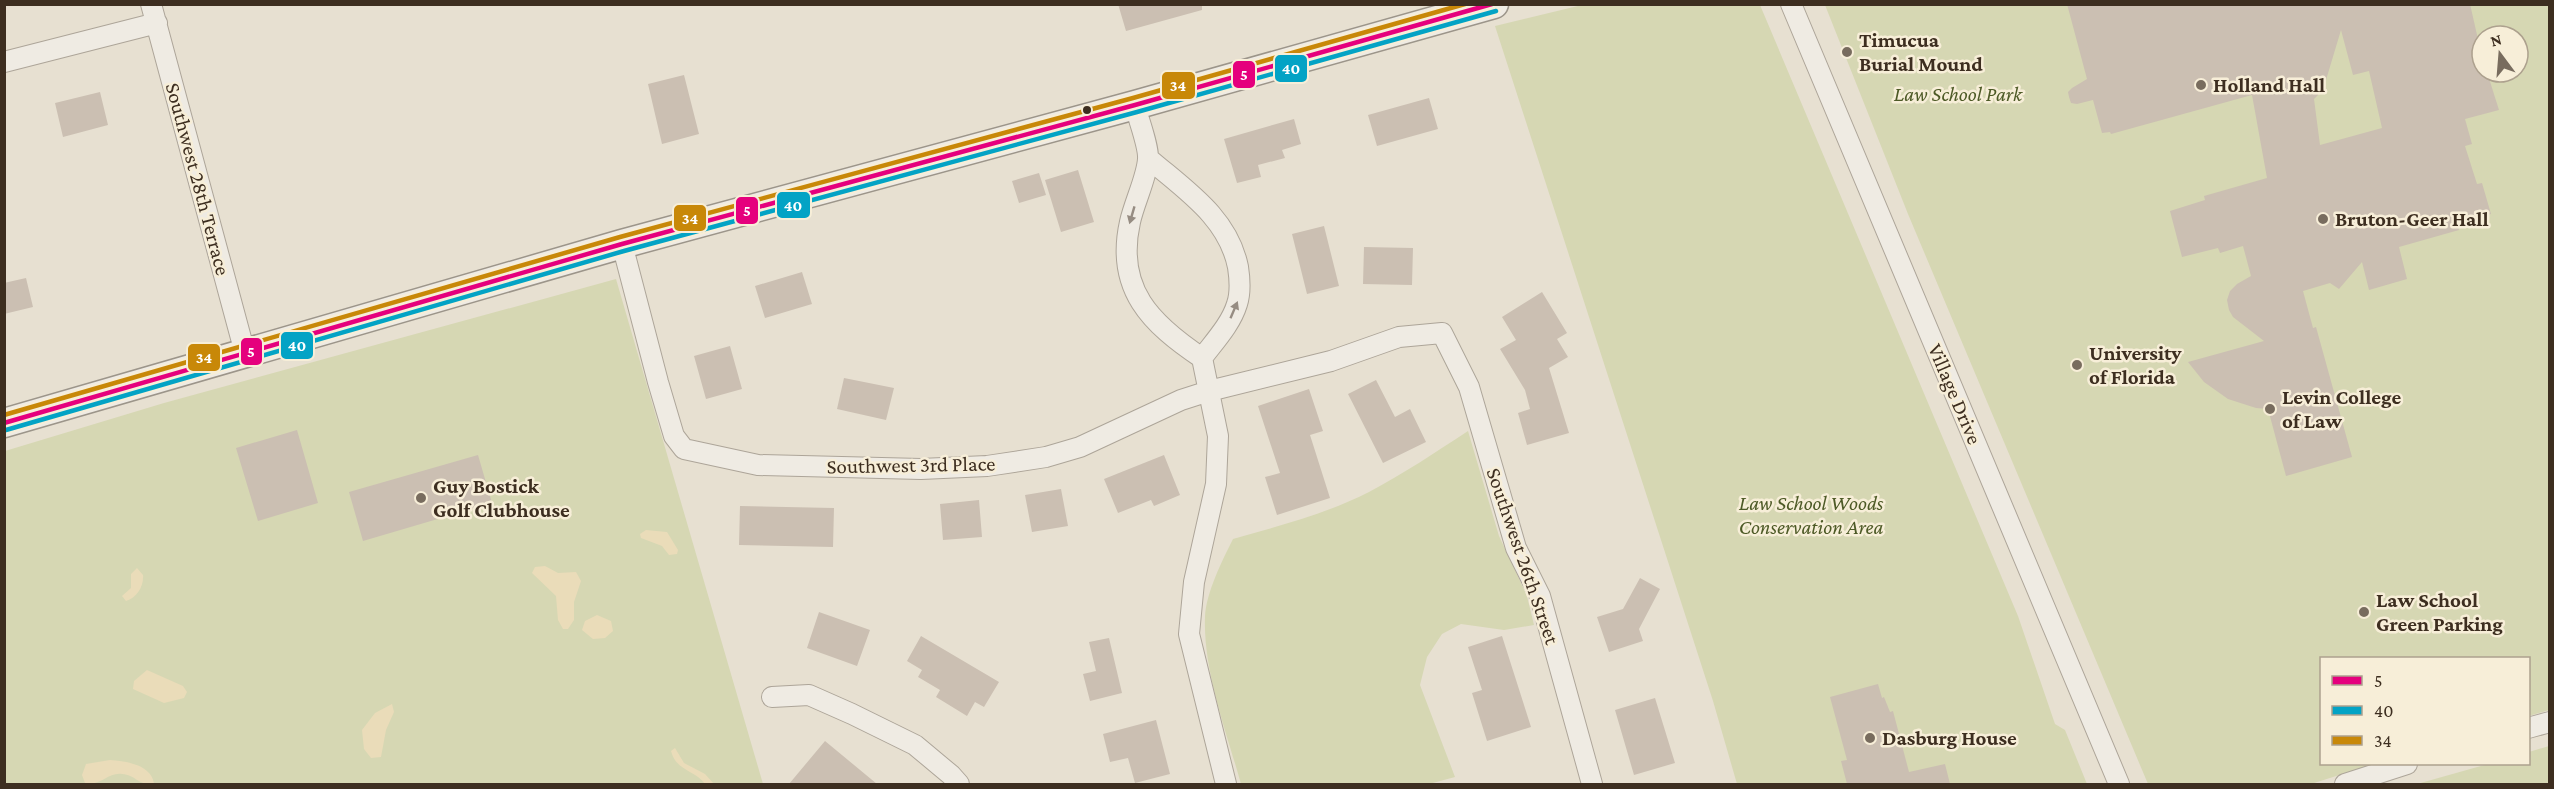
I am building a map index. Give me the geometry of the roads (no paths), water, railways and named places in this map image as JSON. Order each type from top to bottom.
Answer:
[{"type":"main road","points":[[4,423],[622,244],[1135,105],[1439,11],[1494,4]]},
{"type":"street","name":"Village Drive","points":[[1791,4],[2119,784]]},
{"type":"street","points":[[4,62],[154,14]]},
{"type":"street","name":"Southwest 28th Terrace","points":[[154,14],[245,353]]},
{"type":"street","points":[[1135,105],[1148,158],[1129,228],[1127,246],[1130,275],[1143,307],[1153,320],[1164,332],[1202,358],[1218,436],[1216,484],[1194,582],[1190,634],[1226,784]]},
{"type":"street","points":[[1148,158],[1211,213],[1227,235],[1235,258],[1240,292],[1237,306],[1225,328],[1202,358]]},
{"type":"street","name":"Southwest 3rd Place","points":[[622,244],[674,436],[686,449],[758,465],[921,469],[987,466],[1046,457],[1080,447],[1181,400],[1209,391],[1331,361],[1399,337],[1442,333]]},
{"type":"street","name":"Southwest 26th Street","points":[[1442,333],[1469,387],[1516,548],[1540,596],[1592,784]]},
{"type":"street","points":[[772,697],[809,695],[852,714],[915,745],[951,774],[959,784]]},
{"type":"street","points":[[2530,728],[2550,722]]},
{"type":"street","points":[[2345,784],[2404,765]]},
{"type":"place","name":"Timucua Burial Mound","points":[[1847,52]]},
{"type":"place","name":"Holland Hall","points":[[2201,85]]},
{"type":"place","name":"Bruton-Geer Hall","points":[[2323,219]]},
{"type":"place","name":"University of Florida","points":[[2077,365]]},
{"type":"place","name":"Levin College of Law","points":[[2270,409]]},
{"type":"place","name":"Guy Bostick Golf Clubhouse","points":[[421,498]]},
{"type":"place","name":"Law School Green Parking","points":[[2364,612]]},
{"type":"place","name":"Dasburg House","points":[[1870,738]]},
{"type":"park label","name":"Law School Park","points":[[1958,94]]},
{"type":"park label","name":"Law School Woods Conservation Area","points":[[1811,515]]}]
